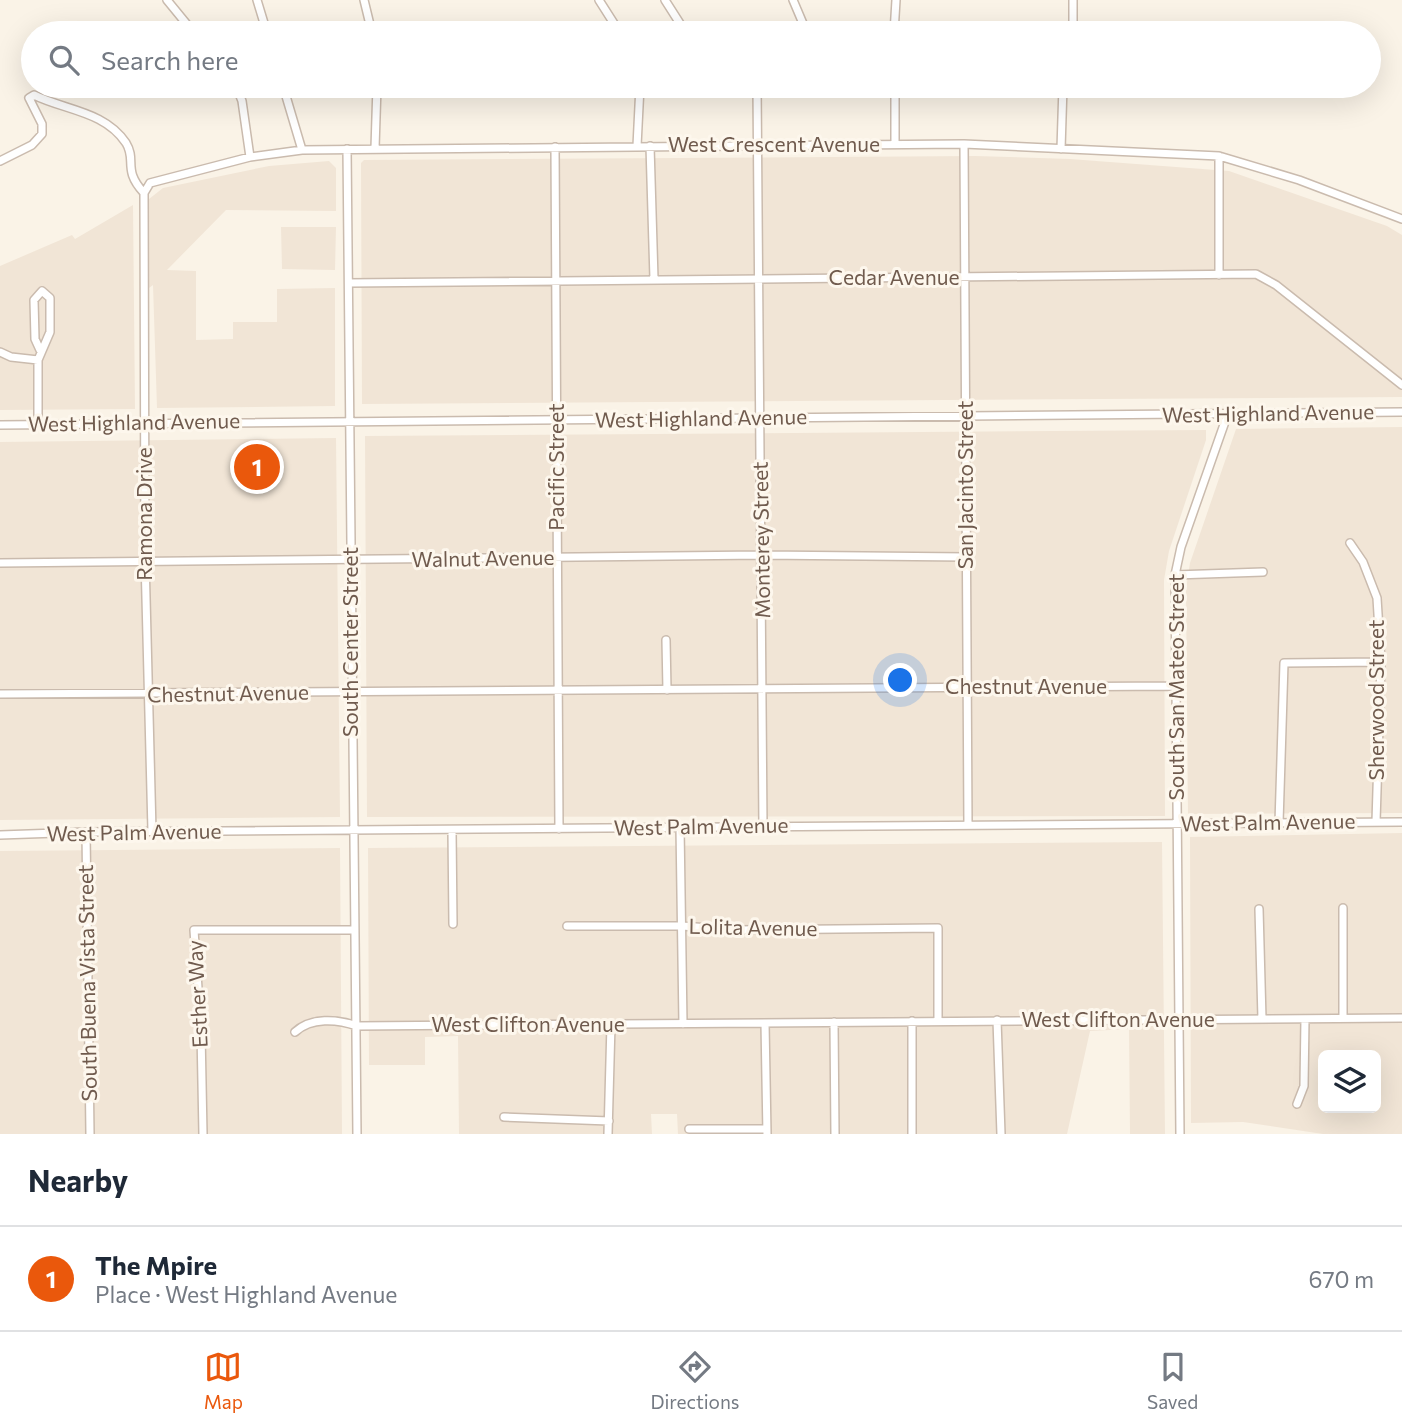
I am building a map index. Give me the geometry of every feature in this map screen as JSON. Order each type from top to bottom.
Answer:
[{"type":"street","points":[[167,0],[184,21]]},
{"type":"street","points":[[257,0],[263,21]]},
{"type":"street","points":[[364,0],[369,21]]},
{"type":"street","points":[[599,0],[611,21]]},
{"type":"street","points":[[665,0],[678,21]]},
{"type":"street","points":[[793,0],[802,21]]},
{"type":"street","points":[[895,21],[896,0]]},
{"type":"street","points":[[1073,0],[1073,21]]},
{"type":"street","name":"Ramona Drive","points":[[0,161],[32,145],[42,134],[42,124],[30,98]]},
{"type":"street","name":"Ramona Drive","points":[[40,98],[91,115],[118,135],[128,146],[132,179],[144,193],[145,559],[152,831]]},
{"type":"street","points":[[241,98],[250,157]]},
{"type":"street","points":[[286,98],[302,150]]},
{"type":"street","points":[[375,148],[377,98]]},
{"type":"street","points":[[637,146],[639,98]]},
{"type":"street","name":"Monterey Street","points":[[757,98],[763,827]]},
{"type":"street","points":[[895,98],[895,144]]},
{"type":"street","points":[[1061,149],[1063,98]]},
{"type":"street","name":"West Crescent Avenue","points":[[144,193],[153,182],[250,157],[302,150],[964,144],[1219,156],[1299,180],[1402,219]]},
{"type":"street","name":"San Jacinto Street","points":[[964,144],[965,687],[968,825]]},
{"type":"street","points":[[650,146],[654,279]]},
{"type":"street","name":"Pacific Street","points":[[555,147],[559,829]]},
{"type":"street","name":"South Center Street","points":[[347,149],[357,1134]]},
{"type":"street","points":[[1219,156],[1219,275]]},
{"type":"street","name":"Cedar Avenue","points":[[349,283],[1256,274],[1267,279],[1402,385]]},
{"type":"street","points":[[38,424],[38,360],[51,326],[50,298],[42,291],[34,300],[35,338],[40,350]]},
{"type":"street","points":[[0,352],[12,357],[38,360]]},
{"type":"street","name":"West Highland Avenue","points":[[0,425],[1227,416],[1402,412]]},
{"type":"street","name":"South San Mateo Street","points":[[1180,1134],[1175,575],[1181,547],[1227,416]]},
{"type":"street","name":"Sherwood Street","points":[[1350,543],[1374,587],[1381,662],[1377,822]]},
{"type":"street","name":"Walnut Avenue","points":[[0,563],[145,559],[351,561],[762,555],[966,557]]},
{"type":"street","points":[[1175,575],[1263,572]]},
{"type":"street","points":[[666,640],[667,691]]},
{"type":"street","points":[[1279,822],[1284,663],[1381,662]]},
{"type":"street","name":"Chestnut Avenue","points":[[0,694],[147,696],[351,691],[558,692],[1175,686]]},
{"type":"street","name":"West Palm Avenue","points":[[0,835],[152,831],[353,832],[1402,822]]},
{"type":"street","points":[[680,827],[683,1024]]},
{"type":"street","points":[[452,831],[453,924]]},
{"type":"street","name":"South Buena Vista Street","points":[[86,832],[90,1134]]},
{"type":"street","points":[[1343,908],[1343,1018]]},
{"type":"street","points":[[1259,909],[1262,1019]]},
{"type":"street","name":"Lolita Avenue","points":[[567,926],[682,926],[736,930],[938,928],[938,1021]]},
{"type":"street","name":"Esther Way","points":[[202,1134],[201,1032],[194,930],[355,930]]},
{"type":"street","name":"West Clifton Avenue","points":[[295,1032],[302,1026],[322,1021],[357,1026],[1402,1018]]},
{"type":"street","points":[[1297,1104],[1304,1086],[1305,1019]]},
{"type":"street","points":[[998,1020],[1000,1134]]},
{"type":"street","points":[[912,1021],[912,1134]]},
{"type":"street","points":[[834,1022],[835,1134]]},
{"type":"street","points":[[689,1129],[767,1132],[765,1023]]},
{"type":"street","points":[[608,1134],[611,1024]]},
{"type":"street","points":[[504,1117],[609,1121]]},
{"type":"shaded area","points":[[975,156],[1070,159],[1229,171],[1387,226],[1402,235],[1402,397],[362,404],[361,163],[364,160]]},
{"type":"shaded area","points":[[329,161],[336,168],[336,211],[226,210],[167,270],[196,271],[196,340],[233,339],[233,322],[277,322],[277,289],[335,288],[335,406],[157,408],[153,285],[149,288],[149,199],[163,188],[269,166]]},
{"type":"shaded area","points":[[133,205],[135,409],[0,410],[0,266],[72,235],[75,239]]},
{"type":"shaded area","points":[[281,227],[336,227],[335,270],[282,269]]},
{"type":"shaded area","points":[[1402,427],[1402,813],[1188,814],[1186,589],[1190,563],[1236,429]]},
{"type":"shaded area","points":[[1206,430],[1206,440],[1169,551],[1164,580],[1165,816],[367,817],[365,436]]},
{"type":"shaded area","points":[[336,438],[340,817],[0,820],[0,442]]},
{"type":"shaded area","points":[[1402,833],[1402,1134],[1323,1134],[1243,1122],[1191,1123],[1190,837]]},
{"type":"shaded area","points":[[1162,842],[1165,1134],[1130,1134],[1129,1029],[1090,1031],[1067,1134],[678,1134],[677,1114],[651,1114],[652,1134],[459,1134],[458,1036],[425,1037],[425,1065],[369,1065],[368,848]]},
{"type":"shaded area","points":[[340,848],[342,1134],[0,1134],[0,851]]},
{"type":"place","name":"The Mpire","points":[[257,467]]}]
